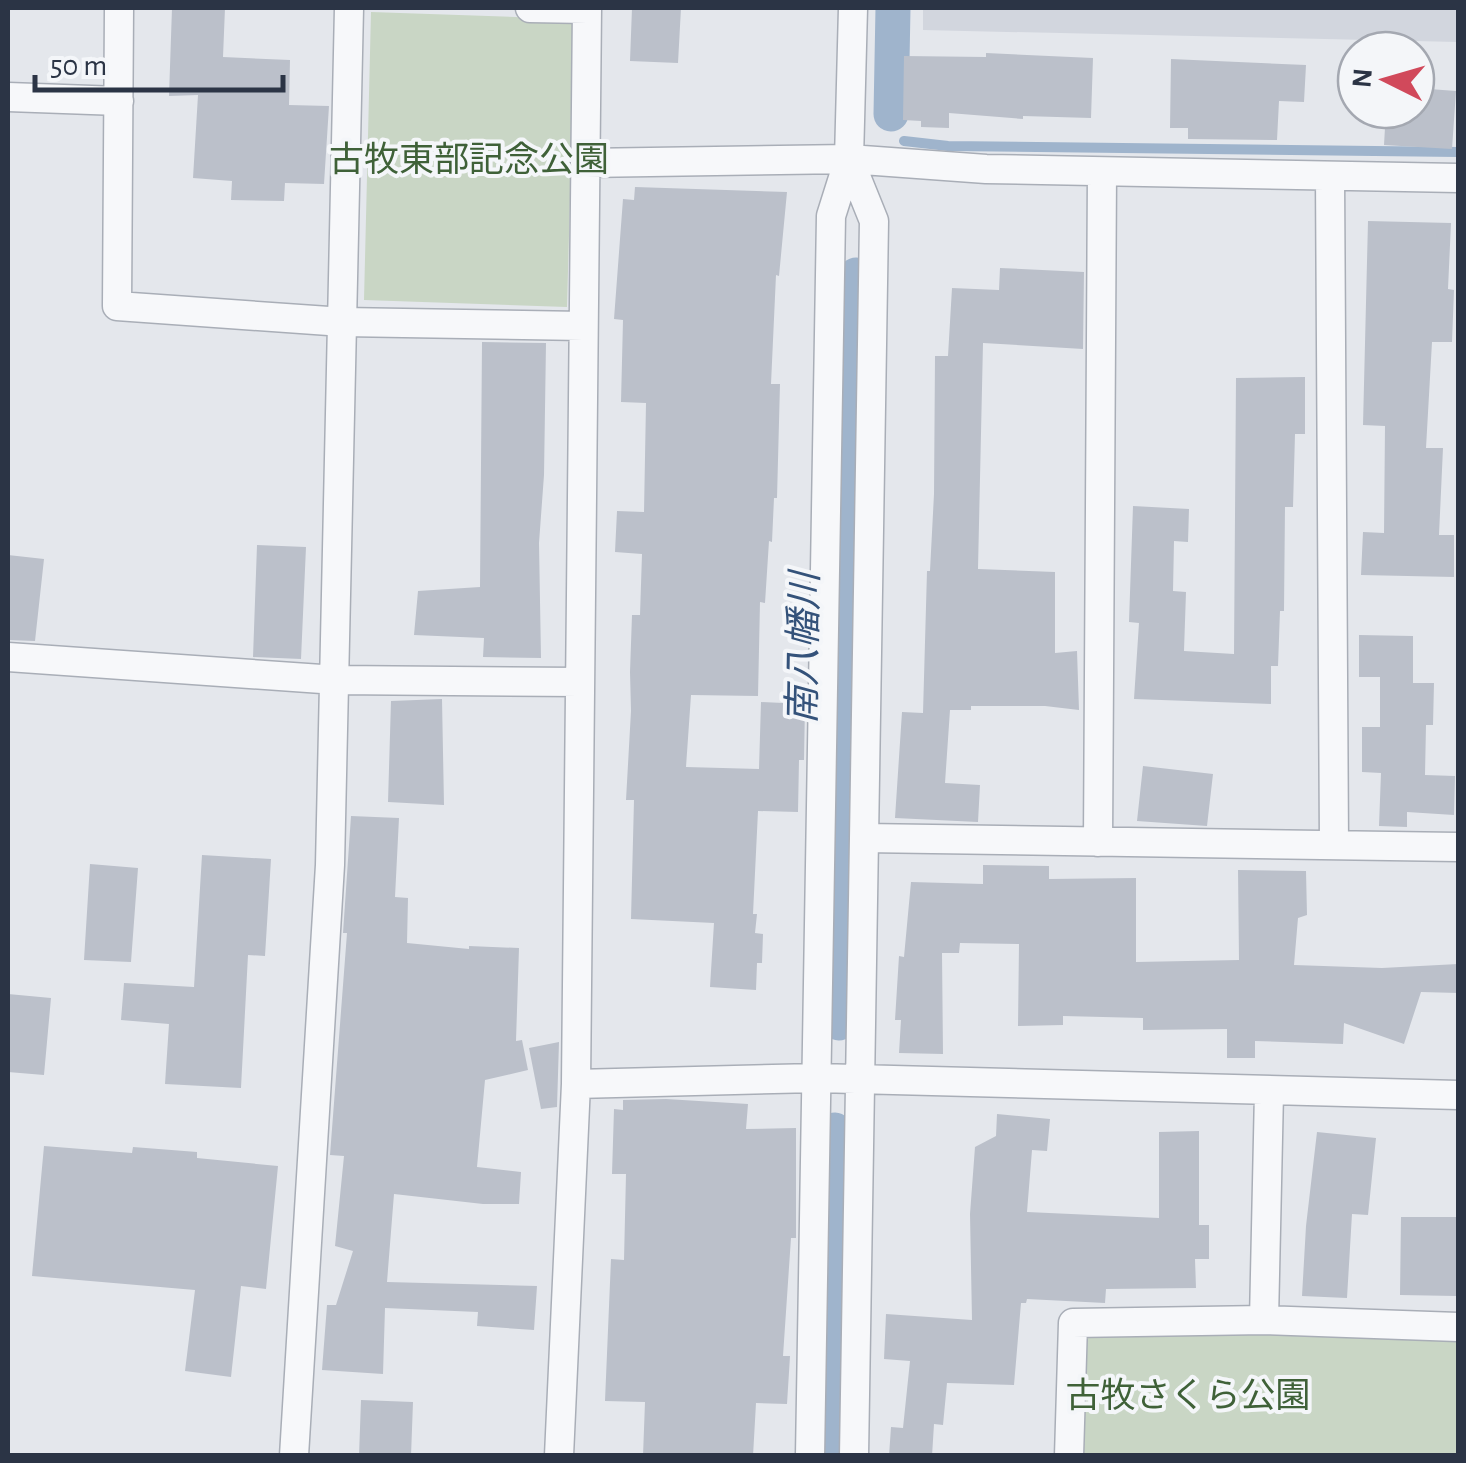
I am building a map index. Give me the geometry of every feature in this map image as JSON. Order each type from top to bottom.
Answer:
[{"type":"street","points":[[119,8],[117,306],[343,322],[583,326]]},
{"type":"street","points":[[294,1456],[330,865],[349,8]]},
{"type":"street","points":[[530,8],[586,8],[576,1084],[559,1456]]},
{"type":"street","points":[[810,1456],[830,216],[849,160],[853,8]]},
{"type":"street","points":[[8,98],[118,101]]},
{"type":"street","points":[[585,163],[849,160],[986,169],[1458,178]]},
{"type":"street","points":[[849,160],[874,222],[854,1456]]},
{"type":"street","points":[[1098,842],[1102,172]]},
{"type":"street","points":[[1330,176],[1334,845]]},
{"type":"street","points":[[8,656],[336,680],[579,682]]},
{"type":"street","points":[[864,838],[1458,847]]},
{"type":"street","points":[[576,1084],[817,1078],[1458,1096]]},
{"type":"street","points":[[1264,1320],[1269,1092]]},
{"type":"street","points":[[1069,1456],[1073,1323],[1264,1320],[1458,1327]]},
{"type":"shaded area","points":[[923,8],[1458,8],[1458,42],[1436,42],[1436,30],[1336,30],[1336,39],[923,30]]},
{"type":"green space","name":"古牧東部記念公園","points":[[371,12],[575,19],[567,307],[364,300]]},
{"type":"green space","name":"古牧さくら公園","points":[[1073,1323],[1458,1327],[1458,1455],[1069,1456]]},
{"type":"building","points":[[172,8],[225,8],[223,57],[290,60],[289,105],[329,106],[324,184],[285,183],[284,201],[231,200],[232,181],[193,178],[198,95],[169,96]]},
{"type":"building","points":[[632,8],[681,8],[678,63],[630,61]]},
{"type":"building","points":[[986,53],[1093,58],[1091,118],[1023,119],[949,113],[949,128],[921,127],[921,121],[903,120],[904,56],[986,57]]},
{"type":"building","points":[[1171,59],[1306,65],[1304,102],[1279,101],[1277,140],[1188,139],[1188,128],[1170,128]]},
{"type":"building","points":[[1436,90],[1456,91],[1452,149],[1384,145],[1385,130],[1436,130]]},
{"type":"building","points":[[635,187],[787,192],[779,276],[776,275],[771,384],[780,384],[777,498],[772,542],[769,541],[765,603],[760,602],[758,696],[691,695],[686,767],[759,769],[761,702],[805,704],[798,812],[758,811],[753,914],[757,914],[755,933],[763,934],[756,990],[710,987],[714,923],[631,919],[634,800],[626,800],[632,615],[640,615],[642,554],[615,552],[617,511],[644,512],[646,403],[621,402],[623,320],[614,319],[623,199],[634,200]]},
{"type":"building","points":[[1368,221],[1451,223],[1448,289],[1454,290],[1452,342],[1432,342],[1426,448],[1443,448],[1439,535],[1454,535],[1454,577],[1361,575],[1363,532],[1384,533],[1385,426],[1363,425]]},
{"type":"building","points":[[1000,268],[1084,272],[1083,349],[983,343],[978,569],[1055,572],[1055,653],[1077,651],[1079,710],[971,706],[971,710],[950,710],[945,783],[980,785],[978,822],[895,818],[902,712],[923,713],[927,571],[934,494],[935,356],[948,356],[952,288],[999,290]]},
{"type":"building","points":[[482,342],[546,343],[539,543],[541,658],[483,657],[484,638],[414,635],[418,591],[480,587]]},
{"type":"building","points":[[1305,377],[1305,434],[1295,434],[1293,507],[1285,507],[1284,611],[1280,611],[1278,666],[1271,666],[1271,704],[1134,699],[1139,623],[1129,622],[1133,506],[1189,509],[1188,542],[1174,541],[1173,591],[1186,592],[1184,651],[1234,654],[1236,378]]},
{"type":"building","points":[[257,545],[306,547],[301,659],[253,657]]},
{"type":"building","points":[[8,555],[44,559],[35,641],[8,640]]},
{"type":"building","points":[[1359,635],[1413,636],[1413,683],[1434,683],[1433,725],[1426,725],[1425,775],[1455,776],[1454,815],[1407,812],[1407,827],[1379,826],[1381,773],[1362,772],[1362,727],[1380,727],[1380,677],[1359,677]]},
{"type":"building","points":[[442,699],[444,805],[388,802],[391,701]]},
{"type":"building","points":[[1143,766],[1213,774],[1207,826],[1137,821]]},
{"type":"building","points":[[351,816],[399,818],[395,897],[408,898],[407,943],[469,949],[519,948],[516,1041],[522,1040],[528,1070],[485,1080],[477,1167],[521,1172],[519,1204],[394,1194],[387,1282],[537,1286],[534,1330],[477,1326],[478,1312],[385,1308],[383,1374],[322,1370],[327,1305],[336,1305],[353,1251],[335,1246],[344,1156],[330,1155],[347,933],[343,933]]},
{"type":"building","points":[[202,855],[271,859],[265,956],[248,955],[241,1088],[165,1084],[169,1024],[121,1020],[124,983],[194,987]]},
{"type":"building","points":[[90,864],[138,868],[131,962],[84,960]]},
{"type":"building","points":[[983,865],[1049,866],[1049,879],[1136,878],[1136,962],[1239,960],[1238,870],[1306,871],[1307,915],[1298,918],[1294,965],[1382,968],[1458,964],[1458,993],[1421,992],[1404,1044],[1344,1023],[1343,1044],[1255,1041],[1255,1058],[1227,1058],[1227,1029],[1143,1030],[1143,1018],[1063,1016],[1063,1025],[1018,1026],[1019,944],[960,943],[959,953],[942,953],[943,1054],[899,1053],[901,1020],[895,1020],[899,956],[904,957],[911,882],[983,884]]},
{"type":"building","points":[[8,994],[51,998],[44,1075],[8,1072]]},
{"type":"building","points":[[559,1042],[557,1107],[541,1109],[529,1048]]},
{"type":"building","points":[[623,1100],[748,1104],[746,1129],[796,1128],[796,1238],[791,1238],[783,1356],[790,1356],[787,1404],[756,1403],[753,1456],[643,1456],[645,1402],[605,1401],[611,1259],[624,1260],[626,1174],[612,1174],[614,1109],[623,1110]]},
{"type":"building","points":[[997,1114],[1050,1119],[1047,1151],[1032,1150],[1027,1212],[1159,1218],[1159,1132],[1199,1131],[1199,1225],[1209,1225],[1209,1259],[1195,1259],[1196,1288],[1106,1289],[1105,1303],[1027,1299],[1021,1303],[1014,1385],[947,1383],[943,1425],[934,1424],[932,1456],[889,1456],[891,1427],[903,1428],[910,1361],[884,1359],[886,1314],[972,1320],[970,1214],[975,1147],[996,1136]]},
{"type":"building","points":[[1317,1132],[1376,1138],[1368,1215],[1352,1214],[1347,1298],[1302,1296]]},
{"type":"building","points":[[44,1146],[132,1153],[133,1147],[197,1152],[197,1158],[278,1166],[266,1289],[241,1286],[231,1377],[185,1371],[195,1290],[32,1276]]},
{"type":"building","points":[[1401,1217],[1458,1217],[1456,1296],[1400,1295]]},
{"type":"building","points":[[361,1400],[413,1402],[411,1456],[359,1456]]},
{"type":"waterway","name":"南八幡川","points":[[891,114],[893,8]]},
{"type":"waterway","points":[[904,141],[948,146],[1458,152]]},
{"type":"waterway","name":"南八幡川","points":[[839,1023],[856,275]]},
{"type":"waterway","name":"南八幡川","points":[[831,1456],[835,1130]]}]
